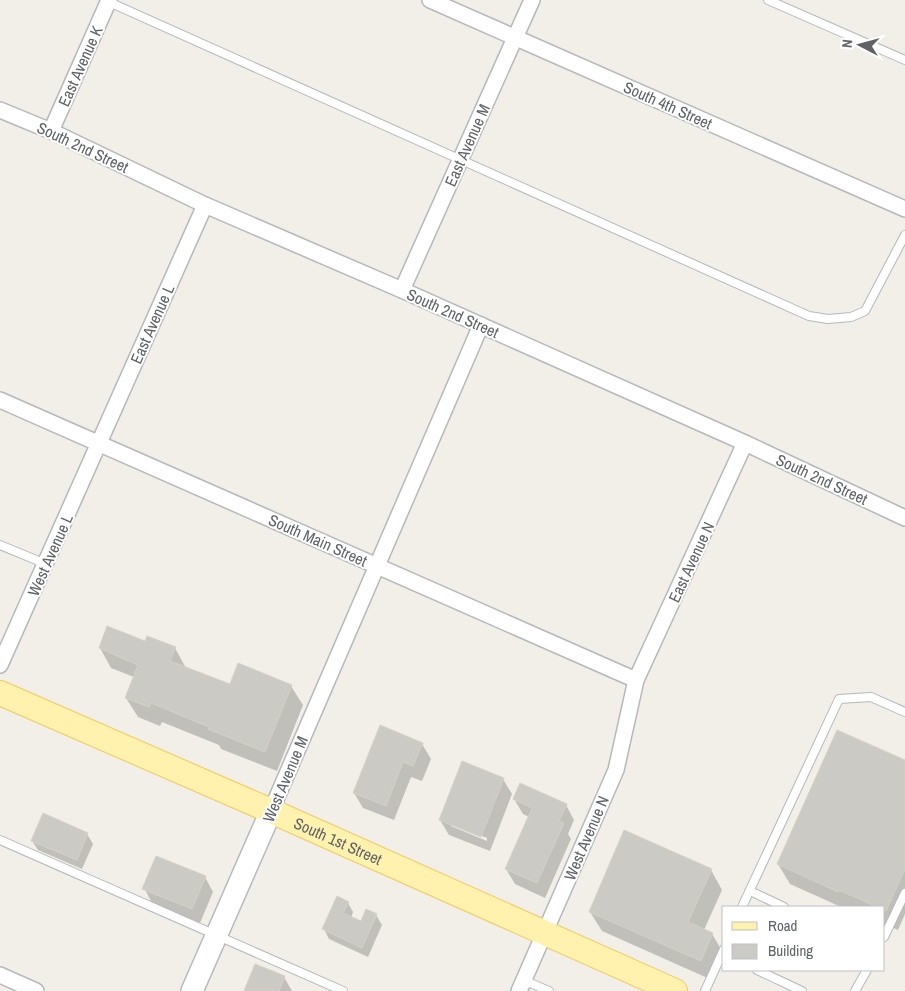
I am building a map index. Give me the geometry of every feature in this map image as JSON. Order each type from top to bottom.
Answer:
[{"type":"main road","name":"South 1st Street","points":[[0,693],[545,933],[665,989]]},
{"type":"street","name":"South 4th Street","points":[[430,0],[903,204]]},
{"type":"street","name":"East Avenue M","points":[[402,290],[532,0]]},
{"type":"street","name":"East Avenue K","points":[[51,131],[109,1]]},
{"type":"street","name":"South 2nd Street","points":[[0,110],[51,131],[205,205],[482,325],[745,443],[905,518]]},
{"type":"street","name":"East Avenue L","points":[[99,444],[205,205]]},
{"type":"street","points":[[377,566],[482,325]]},
{"type":"street","name":"South Main Street","points":[[0,400],[636,680]]},
{"type":"street","name":"East Avenue N","points":[[636,680],[745,443]]},
{"type":"street","name":"West Avenue L","points":[[0,666],[99,444]]},
{"type":"street","name":"West Avenue M","points":[[192,991],[377,566]]},
{"type":"street","name":"West Avenue N","points":[[521,986],[616,770],[636,680]]},
{"type":"street","points":[[0,975],[36,991]]},
{"type":"lane","points":[[768,0],[905,60]]},
{"type":"lane","points":[[109,1],[809,316],[828,319],[851,317],[865,311],[905,235]]},
{"type":"lane","points":[[0,545],[46,564]]},
{"type":"lane","points":[[742,906],[840,699],[872,697],[905,712]]},
{"type":"lane","points":[[0,840],[343,991]]},
{"type":"lane","points":[[750,891],[782,906]]},
{"type":"lane","points":[[885,934],[905,893]]},
{"type":"lane","points":[[705,991],[722,954]]},
{"type":"lane","points":[[759,971],[802,991]]},
{"type":"lane","points":[[855,991],[865,971]]},
{"type":"lane","points":[[521,986],[549,991]]},
{"type":"building","points":[[107,626],[145,641],[147,636],[176,647],[170,661],[230,684],[238,663],[292,685],[265,752],[151,703],[149,707],[125,698],[138,665],[99,648]]},
{"type":"building","points":[[380,725],[423,743],[413,766],[403,762],[386,806],[353,793]]},
{"type":"building","points":[[837,730],[905,760],[905,869],[886,911],[885,906],[875,906],[839,890],[838,892],[777,864]]},
{"type":"building","points":[[462,761],[504,778],[481,837],[439,820]]},
{"type":"building","points":[[520,783],[567,804],[559,821],[564,823],[537,883],[505,869],[532,808],[513,799]]},
{"type":"building","points":[[43,813],[88,833],[77,860],[31,841]]},
{"type":"building","points":[[624,830],[712,869],[688,922],[713,933],[701,961],[589,912]]},
{"type":"building","points":[[156,856],[206,876],[192,909],[142,889]]},
{"type":"building","points":[[337,896],[349,902],[343,913],[361,921],[366,909],[377,914],[362,948],[322,929]]},
{"type":"building","points":[[255,964],[285,976],[279,991],[244,991]]}]
